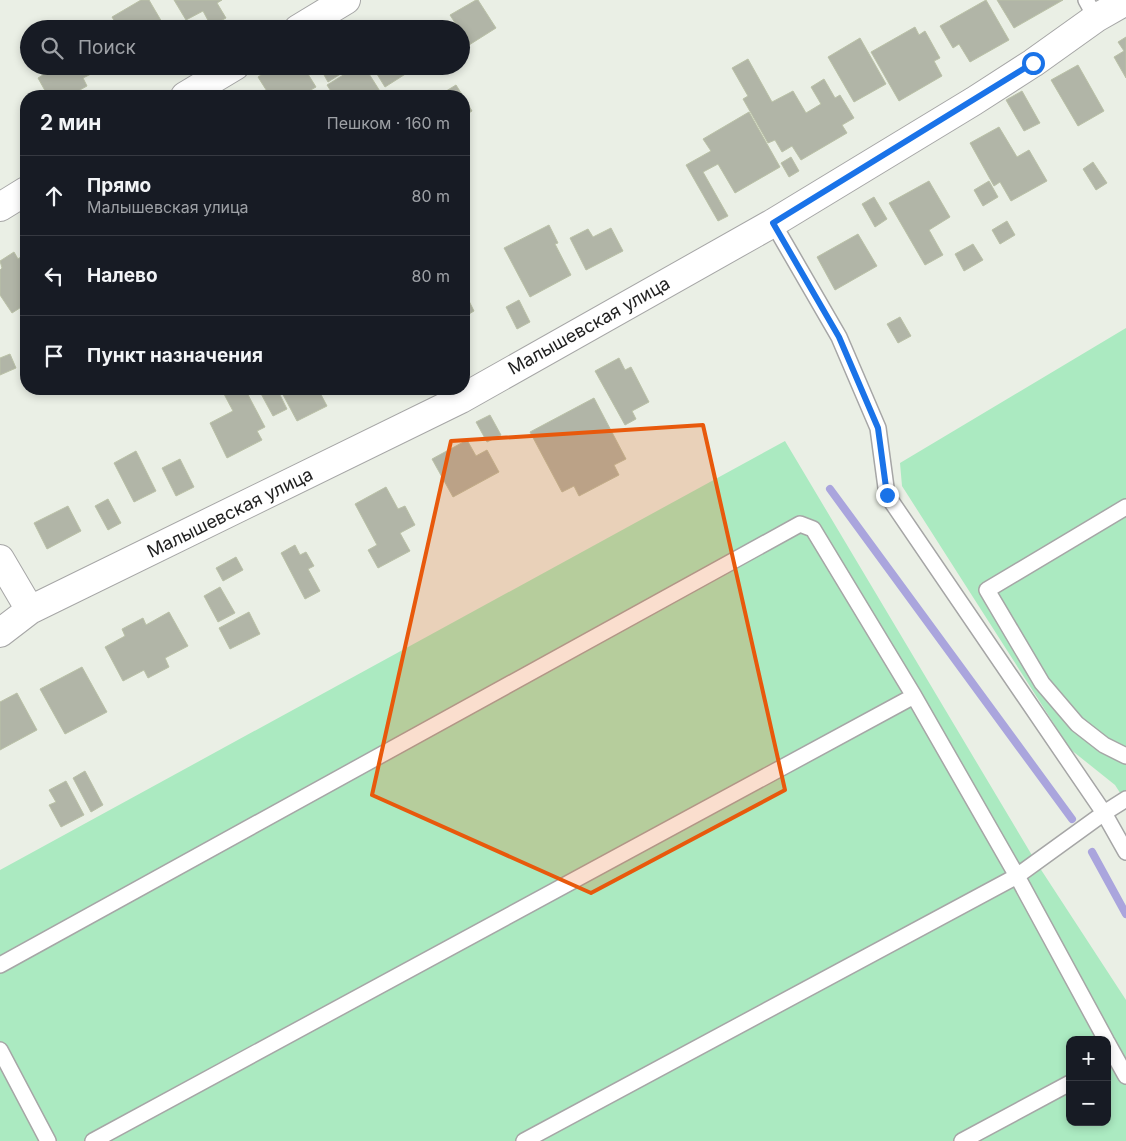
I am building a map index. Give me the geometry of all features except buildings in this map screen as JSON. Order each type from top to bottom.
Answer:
[{"type":"street","points":[[313,20],[346,0]]},
{"type":"street","name":"Малышевская улица","points":[[470,393],[773,223],[974,101],[1033,63],[1091,9],[1126,1]]},
{"type":"street","points":[[195,90],[220,75]]},
{"type":"street","points":[[0,207],[20,195]]},
{"type":"street","name":"Малышевская улица","points":[[0,633],[30,610],[347,456],[467,395]]},
{"type":"street","points":[[0,559],[30,610]]},
{"type":"lane","points":[[773,223],[839,337],[878,428],[887,495],[1104,812],[1126,852]]},
{"type":"lane","points":[[1126,507],[987,590],[1042,683],[1077,724],[1104,745],[1126,756]]},
{"type":"lane","points":[[0,965],[800,524],[813,529],[914,696],[1017,876],[1104,1036]]},
{"type":"lane","points":[[93,1141],[914,696]]},
{"type":"lane","points":[[524,1141],[1017,876],[1104,812],[1126,799]]},
{"type":"lane","points":[[0,1050],[48,1141]]},
{"type":"lane","points":[[1112,1060],[1126,1076]]},
{"type":"lane","points":[[962,1141],[1066,1085]]},
{"type":"highlighted area","points":[[703,425],[785,790],[591,893],[372,795],[451,441]]},
{"type":"green space","points":[[1126,328],[1126,802],[1115,785],[1070,749],[902,486],[900,463]]},
{"type":"green space","points":[[785,441],[1036,862],[1126,1000],[1126,1141],[0,1141],[0,870]]},
{"type":"waterway","points":[[830,489],[1072,819]]},
{"type":"waterway","points":[[1092,852],[1126,914]]},
{"type":"route","points":[[887,495],[878,428],[839,337],[773,223],[1033,63]]}]
